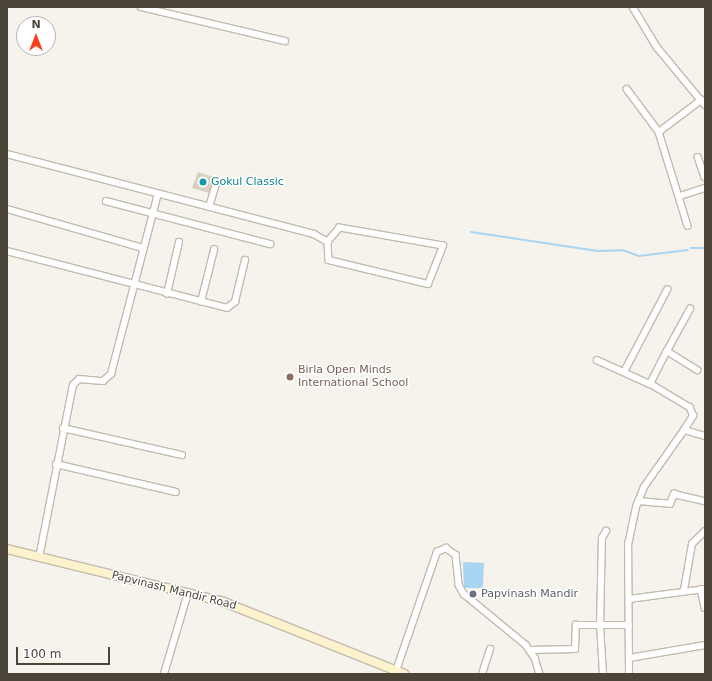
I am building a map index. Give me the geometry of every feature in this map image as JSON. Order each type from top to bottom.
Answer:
[{"type":"street","points":[[141,7],[285,41]]},
{"type":"street","points":[[633,7],[657,47],[705,105]]},
{"type":"street","points":[[627,89],[659,132],[688,226]]},
{"type":"street","points":[[659,132],[701,100]]},
{"type":"street","points":[[7,154],[314,234],[328,242]]},
{"type":"street","points":[[698,157],[705,177]]},
{"type":"street","points":[[209,207],[217,181]]},
{"type":"street","points":[[680,196],[705,189]]},
{"type":"street","points":[[39,558],[63,428],[75,381],[79,379],[103,381],[111,374],[158,194]]},
{"type":"street","points":[[106,201],[270,244]]},
{"type":"street","points":[[7,209],[143,248]]},
{"type":"street","points":[[340,228],[443,246],[428,284],[329,260],[328,242],[340,228]]},
{"type":"street","points":[[167,294],[179,242]]},
{"type":"street","points":[[201,302],[214,250]]},
{"type":"street","points":[[7,251],[167,294],[227,308],[233,305],[245,260]]},
{"type":"street","points":[[624,372],[667,290]]},
{"type":"street","points":[[650,384],[690,309]]},
{"type":"street","points":[[667,351],[697,370]]},
{"type":"street","points":[[597,360],[650,384],[690,408],[692,416],[684,430],[654,470],[638,501],[628,545],[629,674]]},
{"type":"street","points":[[63,428],[182,455]]},
{"type":"street","points":[[684,430],[705,436]]},
{"type":"street","points":[[56,464],[176,492]]},
{"type":"street","points":[[638,501],[670,504],[674,494],[705,501]]},
{"type":"street","points":[[603,674],[600,625],[602,538],[606,531]]},
{"type":"street","points":[[684,590],[692,544],[705,531]]},
{"type":"street","name":"Papvinash Mandir Road","points":[[7,549],[39,558],[188,592],[238,607],[404,674]]},
{"type":"street","points":[[396,670],[437,552],[442,549],[452,550],[456,555],[459,585],[464,594],[483,607],[531,650],[540,674]]},
{"type":"street","points":[[629,599],[684,590],[703,589],[705,608]]},
{"type":"street","points":[[164,674],[188,592]]},
{"type":"street","points":[[531,650],[575,649],[576,625],[629,624]]},
{"type":"street","points":[[629,658],[705,645]]},
{"type":"street","points":[[482,674],[490,649]]},
{"type":"water","points":[[463,562],[484,563],[483,588],[464,588]]},
{"type":"building","name":"Gokul Classic","points":[[198,172],[214,177],[209,193],[192,188]]},
{"type":"waterway","points":[[471,232],[598,251],[623,250],[639,256],[688,250]]},
{"type":"waterway","points":[[691,248],[705,248]]},
{"type":"place","name":"Gokul Classic","points":[[203,182]]},
{"type":"place","name":"Birla Open Minds International School","points":[[290,377]]},
{"type":"place","name":"Papvinash Mandir","points":[[473,594]]}]
